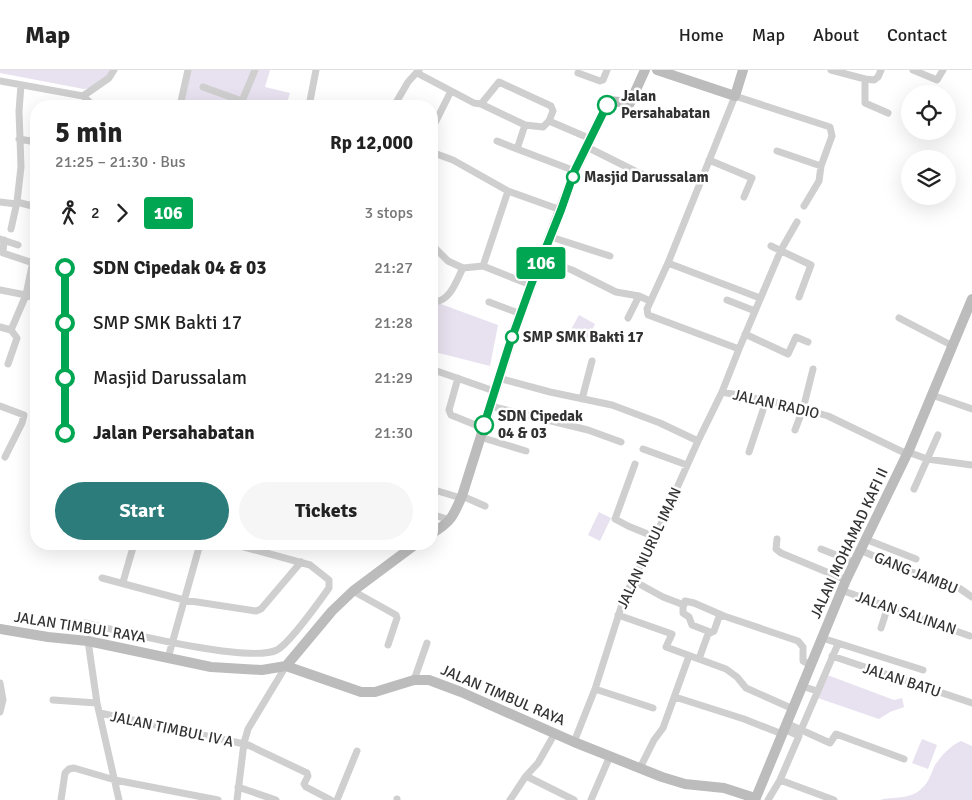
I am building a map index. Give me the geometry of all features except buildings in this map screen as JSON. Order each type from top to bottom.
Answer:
[{"type":"street","points":[[83,96],[109,78],[114,70]]},
{"type":"street","points":[[242,100],[254,70]]},
{"type":"street","points":[[310,100],[316,70]]},
{"type":"street","points":[[578,73],[600,82],[604,80],[607,70]]},
{"type":"street","points":[[438,529],[450,520],[461,497],[498,378],[575,170],[609,101],[630,103],[645,70]]},
{"type":"street","points":[[739,349],[651,316],[647,312],[735,96],[743,70]]},
{"type":"street","points":[[831,70],[874,80],[878,77],[881,70]]},
{"type":"street","points":[[913,70],[937,80],[943,70]]},
{"type":"street","points":[[181,100],[186,71]]},
{"type":"street","points":[[660,71],[830,127],[832,136],[821,166],[819,181],[804,206]]},
{"type":"street","points":[[398,100],[408,82],[418,72],[474,103],[481,104],[525,125],[542,127],[549,121],[553,111],[551,106],[499,82],[481,104]]},
{"type":"street","points":[[865,79],[865,103],[888,113]]},
{"type":"street","points":[[0,81],[83,96],[87,100]]},
{"type":"street","points":[[11,229],[18,203],[21,167],[19,111],[22,85]]},
{"type":"street","points":[[203,87],[239,100]]},
{"type":"street","points":[[438,117],[451,91]]},
{"type":"street","points":[[549,121],[651,179]]},
{"type":"street","points":[[517,149],[525,125]]},
{"type":"street","points":[[19,139],[30,141]]},
{"type":"street","points":[[497,141],[575,170]]},
{"type":"street","points":[[777,151],[821,166]]},
{"type":"street","points":[[438,155],[453,160],[508,191],[561,210]]},
{"type":"street","points":[[709,160],[752,178],[744,197]]},
{"type":"street","points":[[483,266],[508,191]]},
{"type":"street","points":[[0,202],[30,206]]},
{"type":"street","points":[[722,392],[760,298],[781,250],[796,222]]},
{"type":"street","points":[[551,237],[610,256]]},
{"type":"street","points":[[18,245],[2,240],[3,253],[30,262]]},
{"type":"street","points":[[771,246],[812,265],[799,297]]},
{"type":"street","points":[[438,251],[448,261],[463,268],[483,266],[531,285]]},
{"type":"street","points":[[542,259],[572,270],[616,292],[639,296],[650,301]]},
{"type":"street","points":[[668,263],[760,298]]},
{"type":"street","points":[[438,302],[448,297],[463,268]]},
{"type":"street","points":[[11,330],[26,295],[30,277]]},
{"type":"street","points":[[0,290],[30,296]]},
{"type":"street","points":[[628,318],[639,296]]},
{"type":"street","name":"JALAN MOHAMAD KAFI II","points":[[755,799],[792,730],[791,708],[810,689],[811,665],[831,641],[846,592],[846,580],[854,562],[864,552],[870,541],[937,397],[952,345],[972,299]]},
{"type":"street","points":[[727,300],[755,311]]},
{"type":"street","points":[[489,302],[521,314]]},
{"type":"street","points":[[898,318],[952,345]]},
{"type":"street","points":[[0,327],[11,330],[16,338],[8,364]]},
{"type":"street","points":[[745,334],[788,354],[796,337],[808,342]]},
{"type":"street","points":[[582,399],[592,361]]},
{"type":"street","points":[[796,430],[813,369]]},
{"type":"street","points":[[438,372],[494,391]]},
{"type":"street","points":[[458,378],[449,410],[450,416],[526,451]]},
{"type":"street","points":[[498,378],[612,405],[660,423],[698,441]]},
{"type":"street","name":"JALAN RADIO","points":[[698,441],[722,392],[828,416],[911,454],[927,459],[972,466]]},
{"type":"street","points":[[937,397],[972,409]]},
{"type":"street","points":[[749,452],[766,401]]},
{"type":"street","points":[[0,406],[24,416],[5,456]]},
{"type":"street","points":[[490,406],[588,430],[621,442]]},
{"type":"street","points":[[914,489],[938,435]]},
{"type":"street","name":"JALAN NURUL IMAN","points":[[574,742],[595,689],[618,615],[632,580],[655,537],[698,441]]},
{"type":"street","points":[[643,449],[687,465]]},
{"type":"street","points":[[635,464],[615,519],[655,537]]},
{"type":"street","points":[[438,491],[485,506]]},
{"type":"street","points":[[438,516],[450,520]]},
{"type":"street","points":[[777,539],[776,548],[781,553],[846,580]]},
{"type":"street","points":[[870,541],[916,559]]},
{"type":"street","points":[[821,549],[854,562]]},
{"type":"street","points":[[123,582],[132,550]]},
{"type":"street","points":[[168,658],[198,550]]},
{"type":"street","points":[[85,623],[173,642],[244,654],[262,654],[277,650],[288,640],[329,588],[329,580],[310,565],[255,550]]},
{"type":"street","points":[[237,800],[244,743],[248,729],[286,666],[332,611],[353,591],[408,550]]},
{"type":"street","name":"GANG JAMBU","points":[[864,552],[959,588],[972,598]]},
{"type":"street","points":[[285,558],[289,555],[308,560],[310,565]]},
{"type":"street","points":[[102,578],[123,582],[184,600],[253,611],[259,610],[301,562]]},
{"type":"street","points":[[632,580],[663,598],[684,605]]},
{"type":"street","points":[[353,591],[397,616],[388,645]]},
{"type":"street","name":"JALAN SALINAN","points":[[846,592],[970,636]]},
{"type":"street","points":[[710,632],[692,624],[689,617],[683,612],[686,601],[798,641],[802,645],[803,661],[811,665]]},
{"type":"street","points":[[882,628],[888,606]]},
{"type":"street","points":[[618,615],[672,634],[666,647],[726,669],[737,677],[746,688],[791,708]]},
{"type":"street","points":[[699,659],[710,632],[714,632],[719,618],[724,616]]},
{"type":"street","name":"JALAN TIMBUL RAYA","points":[[0,629],[88,641],[211,667],[262,670],[286,666],[361,692],[374,692],[414,680],[429,680],[461,692],[554,734],[662,777],[686,784],[724,788],[755,799]]},
{"type":"street","points":[[88,641],[97,703],[119,800]]},
{"type":"street","points":[[768,800],[780,780],[792,730],[810,689],[832,656],[831,641],[924,670]]},
{"type":"street","points":[[414,680],[427,643]]},
{"type":"street","points":[[640,768],[654,740],[663,728],[689,656]]},
{"type":"street","name":"JALAN BATU","points":[[832,656],[972,703]]},
{"type":"street","points":[[0,683],[3,700],[0,712]]},
{"type":"street","points":[[595,689],[653,708]]},
{"type":"street","points":[[675,697],[744,719],[792,730],[830,743],[836,734],[904,759]]},
{"type":"street","points":[[53,700],[97,703]]},
{"type":"street","name":"JALAN TIMBUL IV A","points":[[100,714],[244,743],[307,773],[308,776],[304,784],[306,787],[331,800]]},
{"type":"street","points":[[510,800],[526,776],[538,763],[554,734]]},
{"type":"street","points":[[337,800],[357,751]]},
{"type":"street","points":[[591,800],[610,756]]},
{"type":"street","points":[[61,800],[65,773],[69,769],[74,768],[115,780],[218,800]]},
{"type":"street","points":[[526,776],[574,800]]},
{"type":"street","points":[[780,780],[834,800]]},
{"type":"street","points":[[238,788],[276,800]]},
{"type":"shaded area","points":[[0,70],[112,70],[100,83],[84,89],[0,73]]},
{"type":"shaded area","points":[[189,70],[270,70],[265,87],[290,93],[288,100],[183,100]]},
{"type":"shaded area","points":[[438,303],[498,325],[490,366],[438,353]]},
{"type":"shaded area","points":[[579,315],[595,324],[586,342],[569,333]]},
{"type":"shaded area","points":[[599,512],[611,518],[600,541],[588,535]]},
{"type":"shaded area","points":[[822,673],[894,700],[902,698],[904,707],[890,712],[879,719],[812,696]]},
{"type":"shaded area","points":[[922,739],[937,745],[928,769],[912,763]]},
{"type":"shaded area","points":[[961,741],[972,746],[972,800],[880,800],[912,795],[924,787],[940,758]]},
{"type":"bus line","name":"106","points":[[484,425],[515,328],[575,170],[607,105]]},
{"type":"place","name":"Jalan Persahabatan","points":[[607,105]]},
{"type":"place","name":"Masjid Darussalam","points":[[573,177]]},
{"type":"place","name":"SMP SMK Bakti 17","points":[[512,337]]},
{"type":"place","name":"SDN Cipedak 04 & 03","points":[[484,425]]}]
